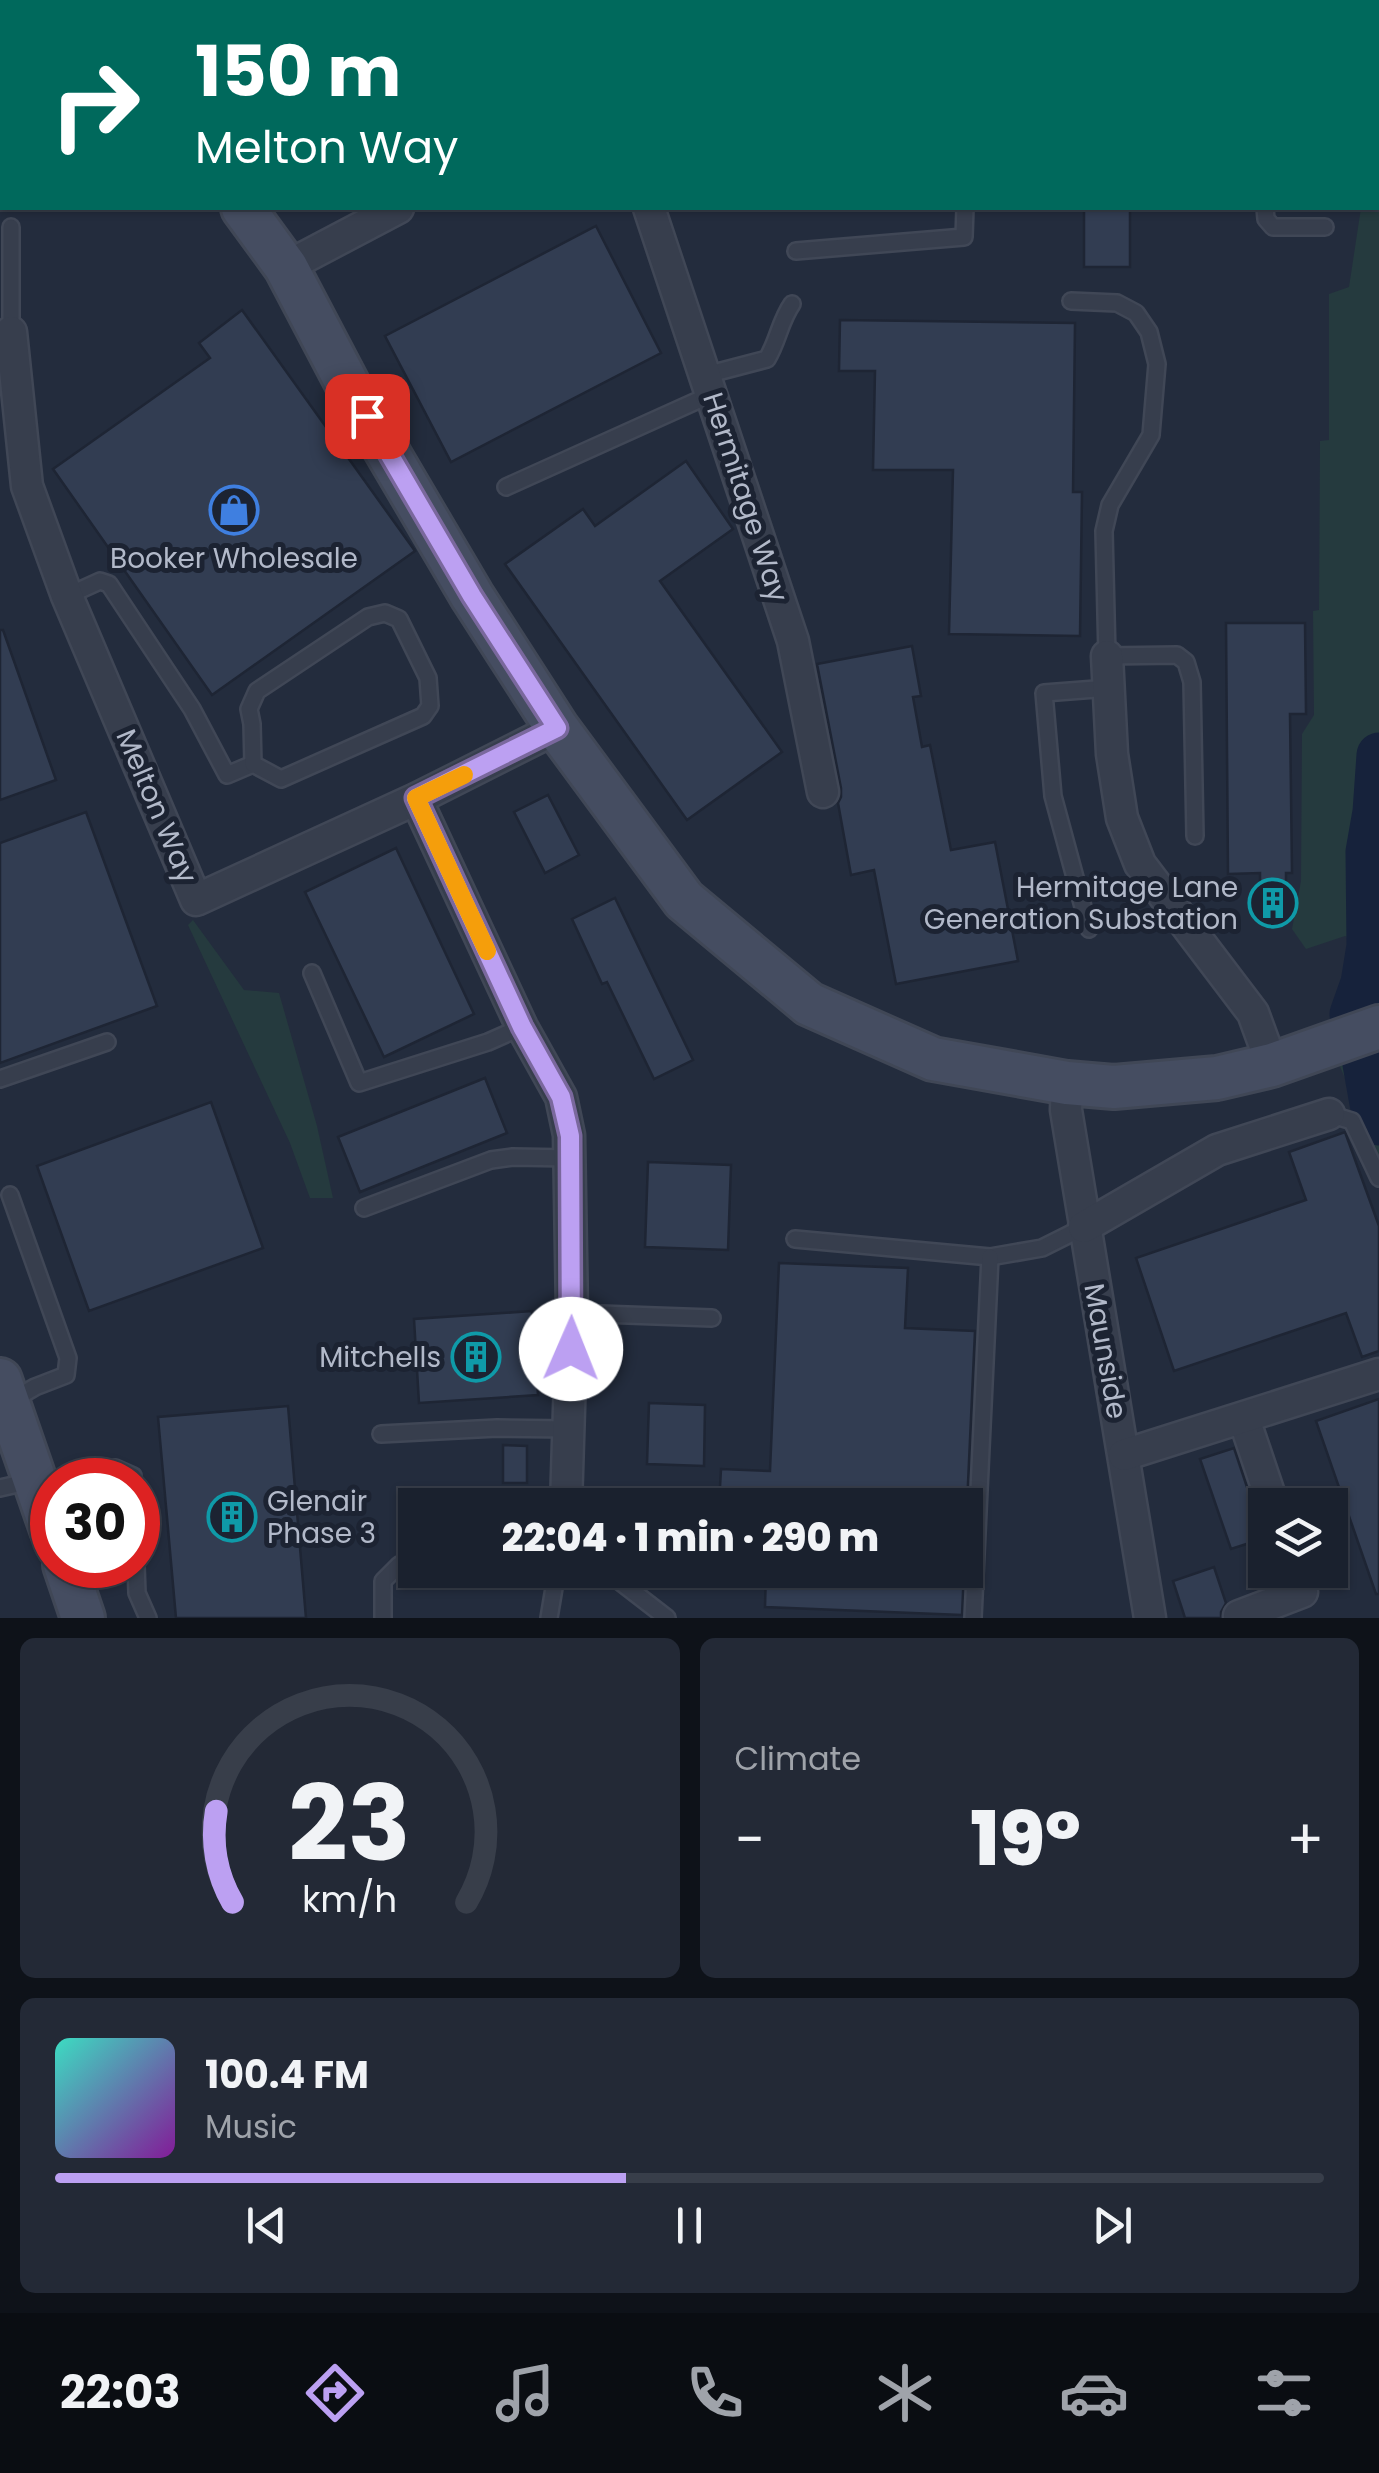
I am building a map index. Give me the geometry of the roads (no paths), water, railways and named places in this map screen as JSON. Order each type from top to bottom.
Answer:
[{"type":"street","points":[[243,210],[286,267],[472,596],[557,728],[684,900],[809,1004],[933,1059],[1067,1083],[1114,1087],[1217,1078],[1272,1065],[1364,1032]]},
{"type":"street","points":[[286,267],[394,210]]},
{"type":"street","name":"Hermitage Way","points":[[650,210],[794,641],[823,792]]},
{"type":"street","name":"Melton Way","points":[[10,332],[27,486],[67,596],[196,900],[557,728]]},
{"type":"street","points":[[1107,656],[1112,754],[1122,818],[1140,864],[1253,1014],[1272,1065]]},
{"type":"street","points":[[416,798],[522,1027],[561,1097],[570,1136],[572,1312],[567,1488]]},
{"type":"street","name":"Maunside","points":[[1067,1083],[1066,1110],[1084,1227],[1150,1618]]},
{"type":"street","points":[[1084,1227],[1217,1150],[1329,1114]]},
{"type":"street","points":[[1124,1455],[1379,1374]]},
{"type":"street","points":[[4,1392],[30,1476]]},
{"type":"street","points":[[1244,1419],[1267,1488]]},
{"type":"street","points":[[73,1588],[83,1618]]},
{"type":"street","points":[[1239,1616],[1302,1592],[1301,1588]]},
{"type":"lane","points":[[796,251],[964,237],[965,210]]},
{"type":"lane","points":[[1265,210],[1266,219],[1273,227],[1325,227]]},
{"type":"lane","points":[[10,332],[11,226]]},
{"type":"lane","points":[[1071,302],[1117,303],[1136,313],[1149,332],[1157,364],[1151,435],[1110,505],[1104,531],[1107,656],[1177,655],[1186,662],[1192,682],[1195,836]]},
{"type":"lane","points":[[506,487],[709,384],[767,359],[783,316],[792,304]]},
{"type":"lane","points":[[67,596],[100,581],[110,584],[192,708],[226,775],[253,764],[282,779],[423,716],[430,706],[428,678],[399,618],[385,613],[368,617],[257,691],[249,709],[253,764]]},
{"type":"lane","points":[[1089,929],[1053,796],[1044,693],[1109,688]]},
{"type":"lane","points":[[312,973],[359,1083],[488,1042],[522,1027]]},
{"type":"lane","points":[[0,1079],[107,1042]]},
{"type":"lane","points":[[1329,1114],[1352,1121],[1379,1178]]},
{"type":"lane","points":[[364,1208],[491,1160],[570,1158]]},
{"type":"lane","points":[[4,1392],[66,1375],[68,1358],[10,1195]]},
{"type":"lane","points":[[794,1239],[990,1258],[1042,1248],[1084,1227]]},
{"type":"lane","points":[[973,1618],[990,1258]]},
{"type":"lane","points":[[572,1312],[712,1318]]},
{"type":"lane","points":[[381,1434],[569,1429]]},
{"type":"lane","points":[[383,1618],[383,1581],[398,1565]]},
{"type":"lane","points":[[137,1588],[148,1618]]},
{"type":"lane","points":[[550,1618],[554,1588]]},
{"type":"lane","points":[[628,1588],[667,1618]]},
{"type":"waterway","points":[[1379,755],[1368,852],[1369,946],[1363,983],[1352,1014],[1379,1123]]},
{"type":"place","name":"Booker Wholesale","points":[[234,510]]},
{"type":"place","name":"Hermitage Lane Generation Substation","points":[[1273,903]]},
{"type":"place","name":"Mitchells","points":[[476,1357]]},
{"type":"place","name":"Glenair Phase 3","points":[[232,1517]]}]
